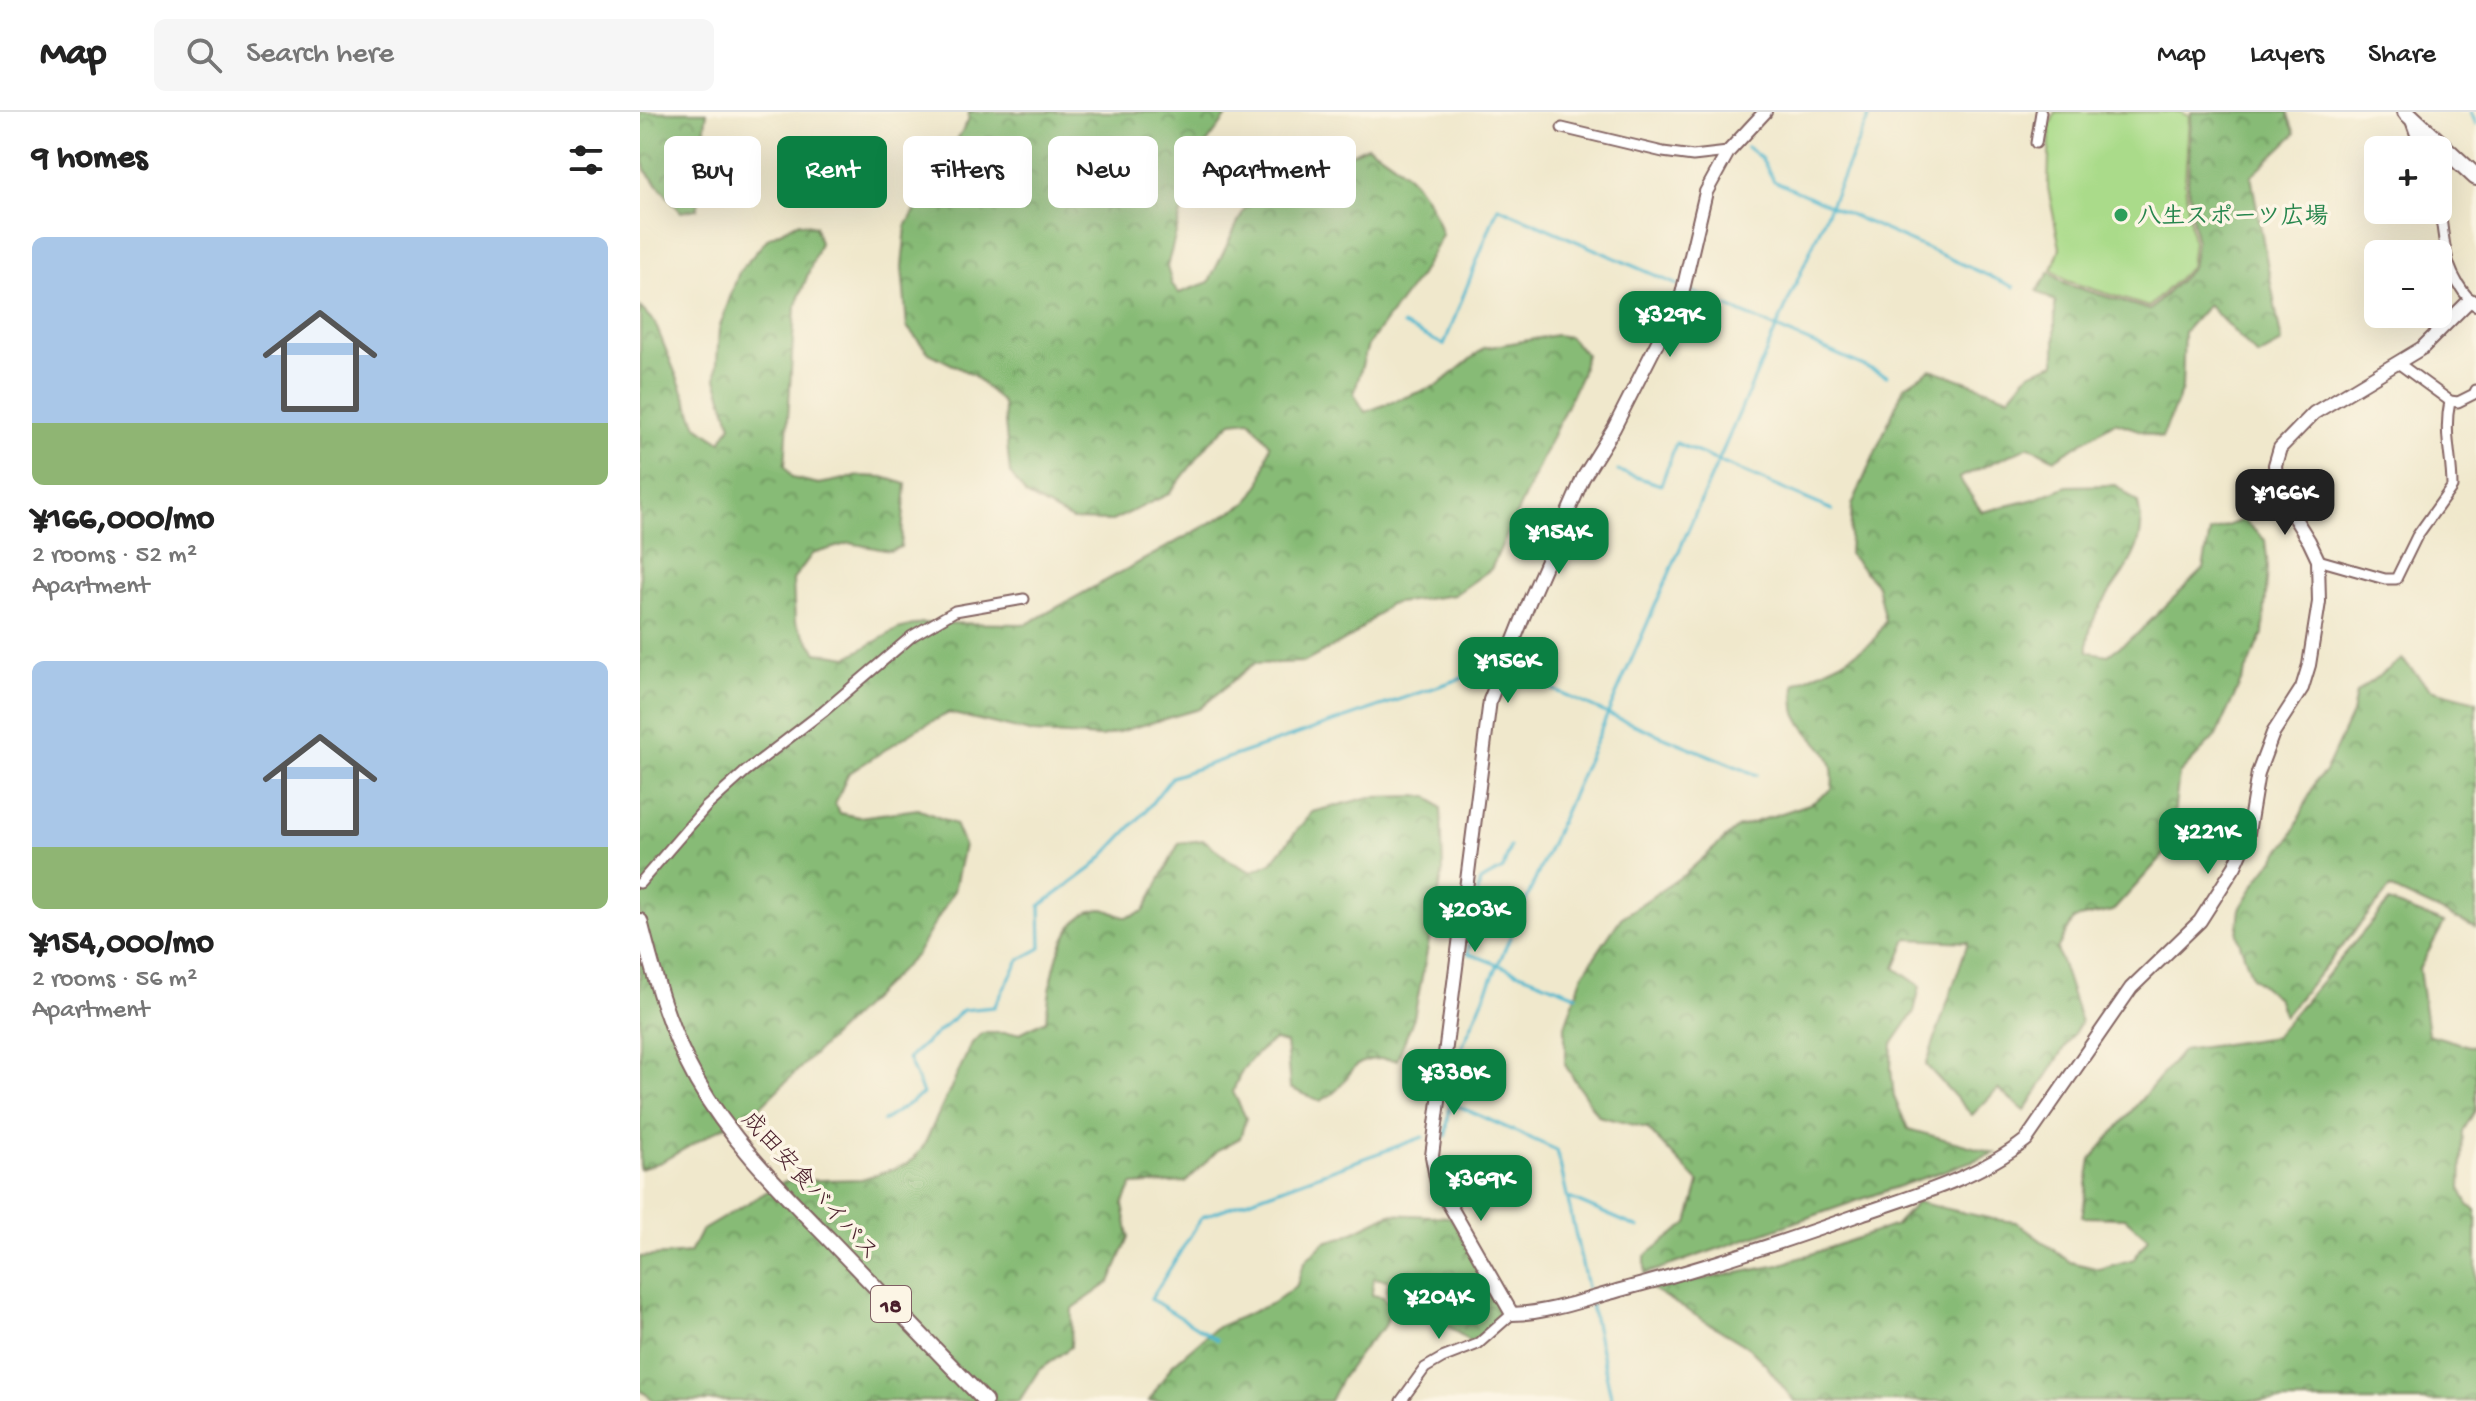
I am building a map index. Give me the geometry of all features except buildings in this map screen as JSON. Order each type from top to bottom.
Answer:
[{"type":"highway","points":[[2409,113],[2476,177]]},
{"type":"main road","name":"成田安食バイパス","points":[[640,921],[667,1017],[697,1080],[742,1146],[985,1401]]},
{"type":"street","points":[[1512,1314],[1437,1183],[1432,1156],[1490,700],[1583,478],[1614,428],[1682,294],[1706,192],[1728,152],[1765,112]]},
{"type":"street","points":[[2036,143],[2041,112]]},
{"type":"street","points":[[2409,113],[2416,136]]},
{"type":"street","points":[[1562,128],[1663,152],[1693,156],[1728,152]]},
{"type":"street","points":[[1401,1401],[1425,1368],[1478,1344],[1512,1314],[1554,1308],[1660,1280],[1813,1231],[1973,1172],[2026,1140],[2131,988],[2200,921],[2235,866],[2252,820],[2258,773],[2265,750],[2302,688],[2309,665],[2319,602],[2318,560],[2277,490],[2275,465],[2280,448],[2314,413],[2422,348],[2473,302],[2450,270],[2440,224]]},
{"type":"street","points":[[2398,363],[2450,401],[2458,402],[2476,390]]},
{"type":"street","points":[[2318,560],[2385,579],[2396,579],[2422,526],[2452,487],[2446,441],[2450,401]]},
{"type":"street","points":[[640,883],[706,807],[912,636],[955,611],[1024,599]]},
{"type":"green space","points":[[640,112],[707,112],[704,136],[664,136],[664,192],[645,170],[640,142]]},
{"type":"green space","points":[[969,112],[1230,112],[1212,136],[1174,136],[1174,208],[1183,208],[1167,267],[1172,284],[1179,293],[1209,282],[1245,208],[1356,208],[1356,152],[1367,146],[1393,162],[1414,182],[1431,206],[1442,235],[1420,275],[1368,345],[1354,394],[1365,412],[1438,385],[1484,348],[1556,335],[1569,337],[1586,354],[1581,375],[1491,569],[1454,595],[1389,604],[1353,636],[1305,662],[1253,664],[1199,709],[1101,737],[1034,733],[949,713],[917,729],[848,774],[835,804],[839,813],[859,817],[918,809],[955,824],[964,845],[954,891],[916,955],[762,1105],[661,1162],[640,1169],[640,307],[655,323],[697,426],[721,442],[731,425],[716,379],[719,329],[739,272],[768,238],[799,222],[815,226],[820,243],[795,308],[785,466],[792,478],[819,484],[860,476],[883,477],[906,484],[901,547],[890,551],[850,543],[812,554],[793,580],[795,622],[817,652],[848,657],[898,629],[921,623],[1027,624],[1247,503],[1261,482],[1270,445],[1250,420],[1232,422],[1210,442],[1169,494],[1112,521],[1072,520],[1026,495],[1010,473],[1003,403],[973,375],[929,353],[907,327],[902,267],[906,226],[917,208],[1032,208],[1032,136],[959,136],[968,121]]},
{"type":"green space","name":"八生スポーツ広場","points":[[2055,112],[2180,112],[2189,116],[2185,184],[2193,242],[2190,267],[2149,307],[2067,281],[2052,270],[2060,248],[2048,188],[2050,126]]},
{"type":"green space","points":[[2191,112],[2287,112],[2295,134],[2251,176],[2282,343],[2258,356],[2208,305],[2184,332],[2182,389],[2162,438],[2115,422],[2055,459],[2029,446],[1959,478],[1982,512],[2035,499],[2067,486],[2116,485],[2138,503],[2141,525],[2138,544],[2094,618],[2088,652],[2108,655],[2137,634],[2203,569],[2210,532],[2243,520],[2265,540],[2268,568],[2263,634],[2216,736],[2179,774],[2170,848],[2113,911],[2074,919],[2057,949],[2081,1022],[2025,1111],[1998,1089],[1972,1115],[1926,1065],[1968,942],[1907,939],[1895,968],[1920,986],[1914,1012],[1892,1044],[1894,1097],[1908,1129],[1995,1153],[1645,1274],[1645,1256],[1688,1223],[1699,1183],[1647,1128],[1598,1116],[1565,1065],[1565,1026],[1583,974],[1621,918],[1685,874],[1737,828],[1812,803],[1832,789],[1833,775],[1828,755],[1796,713],[1795,684],[1841,662],[1873,642],[1885,621],[1877,585],[1849,554],[1852,505],[1904,387],[1931,369],[2009,397],[2029,373],[2055,363],[2055,302],[2037,291],[2050,272],[2065,284],[2150,310],[2192,268],[2196,241],[2188,184]]},
{"type":"green space","points":[[678,208],[697,208],[697,209],[681,212]]},
{"type":"green space","points":[[2402,659],[2430,689],[2476,701],[2476,928],[2390,888],[2284,1016],[2277,998],[2252,977],[2237,935],[2240,909],[2291,837],[2316,780],[2325,772],[2352,714],[2356,693]]},
{"type":"green space","points":[[1428,796],[1441,808],[1443,871],[1414,1017],[1397,1060],[1379,1059],[1358,1065],[1341,1086],[1320,1101],[1290,1088],[1286,1043],[1274,1040],[1260,1051],[1244,1069],[1233,1092],[1246,1118],[1240,1138],[1218,1150],[1186,1182],[1132,1185],[1123,1204],[1129,1237],[1110,1282],[1072,1309],[1071,1347],[1039,1370],[1019,1401],[655,1401],[640,1390],[640,1257],[690,1253],[701,1231],[785,1181],[862,1179],[908,1164],[923,1147],[972,1043],[982,1033],[1020,1033],[1046,1020],[1059,953],[1075,923],[1087,913],[1102,909],[1126,917],[1144,911],[1179,843],[1204,840],[1232,862],[1251,872],[1271,863],[1312,812],[1370,797]]},
{"type":"green space","points":[[2389,902],[2444,923],[2419,969],[2428,1034],[2476,1048],[2476,1109],[2463,1131],[2461,1190],[2468,1205],[2476,1210],[2476,1401],[1794,1401],[1748,1347],[1652,1289],[1779,1265],[1896,1225],[1917,1202],[2016,1222],[2070,1262],[2099,1269],[2134,1259],[2148,1238],[2125,1218],[2082,1217],[2091,1159],[2183,1050],[2274,1037]]},
{"type":"green space","points":[[1390,1214],[1450,1217],[1504,1307],[1496,1324],[1470,1342],[1438,1319],[1392,1299],[1387,1295],[1388,1280],[1373,1278],[1372,1295],[1383,1297],[1392,1306],[1385,1326],[1366,1345],[1341,1379],[1330,1401],[1149,1401],[1172,1365],[1215,1328],[1273,1303],[1297,1285],[1306,1260],[1325,1242],[1343,1237]]},
{"type":"waterway","points":[[1446,1136],[1455,1063],[1871,112]]},
{"type":"waterway","points":[[2471,112],[2476,124]]},
{"type":"waterway","points":[[1747,147],[1762,159],[1774,181],[2014,287]]},
{"type":"waterway","points":[[1403,325],[1444,345],[1498,207],[1677,285]]},
{"type":"waterway","points":[[1691,291],[1887,376]]},
{"type":"waterway","points":[[1618,471],[1661,485],[1676,443],[1832,510]]},
{"type":"waterway","points":[[883,1121],[923,1094],[908,1058],[963,1010],[994,1007],[1019,960],[1041,948],[1040,906],[1093,867],[1144,813],[1172,777],[1495,667]]},
{"type":"waterway","points":[[1518,674],[1757,775]]},
{"type":"waterway","points":[[1510,847],[1503,869],[1480,881],[1468,953],[1576,995]]},
{"type":"waterway","points":[[1449,1102],[1557,1150],[1587,1287]]},
{"type":"waterway","points":[[1217,1340],[1151,1299],[1202,1217],[1423,1137]]},
{"type":"waterway","points":[[1569,1198],[1639,1228]]},
{"type":"waterway","points":[[1591,1305],[1612,1401]]},
{"type":"place","name":"八生スポーツ広場","points":[[2121,215]]}]
